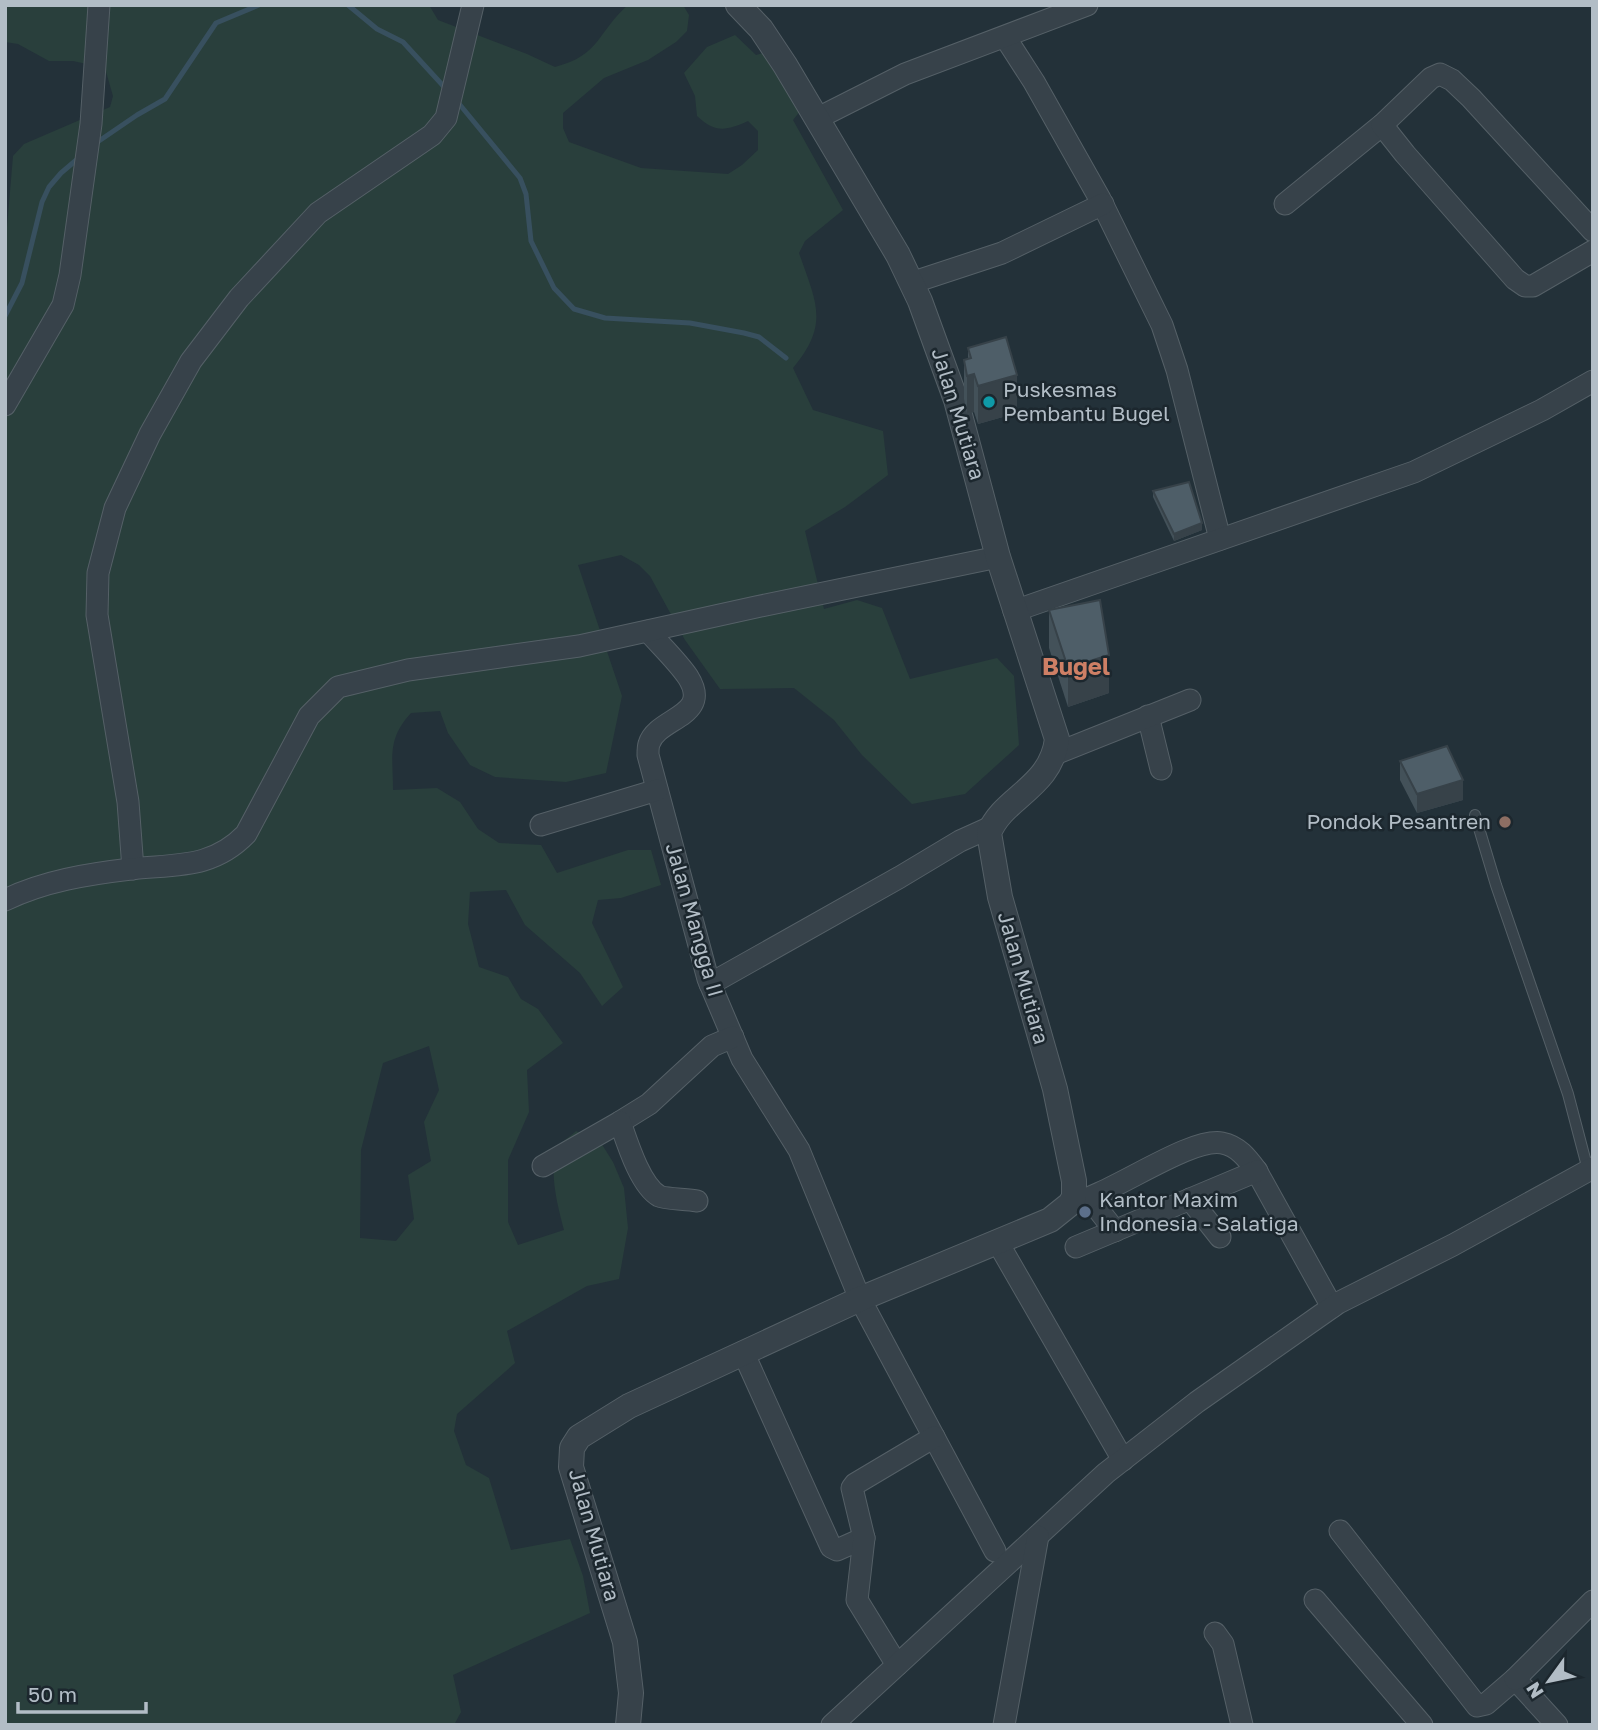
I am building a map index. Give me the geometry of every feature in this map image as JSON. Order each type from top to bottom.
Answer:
[{"type":"street","points":[[5,405],[63,305],[70,275],[91,124],[99,5]]},
{"type":"street","points":[[133,869],[128,802],[97,615],[97,573],[116,508],[150,434],[191,361],[239,298],[318,213],[432,135],[446,118],[473,5]]},
{"type":"street","name":"Jalan Mutiara","points":[[738,5],[761,29],[818,118],[862,198],[898,255],[911,283],[957,400],[998,558],[1057,739],[1055,754]]},
{"type":"street","points":[[818,118],[905,74],[1087,5]]},
{"type":"street","points":[[1005,37],[1034,82],[1103,204],[1162,325],[1177,370],[1220,539]]},
{"type":"street","points":[[1284,204],[1382,125],[1431,78],[1440,74],[1452,80],[1471,98],[1593,231]]},
{"type":"street","points":[[1382,125],[1515,279],[1525,286],[1533,286],[1593,251]]},
{"type":"street","points":[[911,283],[1002,253],[1103,204]]},
{"type":"street","points":[[1014,611],[1414,472],[1542,410],[1593,381]]},
{"type":"street","points":[[5,900],[30,888],[133,869],[189,864],[217,856],[232,848],[246,834],[309,716],[338,687],[408,670],[579,646],[998,558]]},
{"type":"street","name":"Jalan Mangga II","points":[[648,631],[687,675],[693,686],[694,700],[687,711],[649,742],[648,755],[710,984],[742,1059],[799,1150],[860,1299],[995,1551]]},
{"type":"street","points":[[710,984],[960,841],[991,827],[1038,778],[1055,754],[1190,700]]},
{"type":"street","points":[[1148,716],[1161,769]]},
{"type":"street","points":[[541,825],[657,790]]},
{"type":"street","name":"Jalan Mutiara","points":[[628,1725],[631,1693],[625,1642],[571,1467],[572,1448],[579,1437],[629,1406],[743,1352],[860,1299],[1050,1220],[1080,1202],[1074,1198],[1074,1181],[1055,1089],[1000,897],[989,844],[991,827]]},
{"type":"street","points":[[543,1166],[649,1104],[712,1046],[733,1037]]},
{"type":"street","points":[[620,1122],[634,1159],[649,1187],[660,1197],[697,1201]]},
{"type":"street","points":[[1115,1231],[1080,1202],[1196,1146],[1222,1143],[1242,1151],[1257,1171],[1332,1307]]},
{"type":"street","points":[[832,1725],[1038,1536],[1123,1461],[1197,1402],[1332,1307],[1453,1245],[1590,1169]]},
{"type":"street","points":[[1076,1247],[1257,1171]]},
{"type":"street","points":[[1190,1199],[1220,1237]]},
{"type":"street","points":[[998,1241],[1123,1461]]},
{"type":"street","points":[[743,1352],[831,1547],[837,1550],[864,1538]]},
{"type":"street","points":[[897,1665],[857,1600],[864,1538],[852,1486],[934,1437]]},
{"type":"street","points":[[1340,1531],[1477,1706],[1486,1704],[1515,1679],[1591,1606]]},
{"type":"street","points":[[1004,1725],[1038,1536]]},
{"type":"street","points":[[1315,1600],[1422,1725]]},
{"type":"street","points":[[1215,1633],[1223,1644],[1242,1725]]},
{"type":"street","points":[[1515,1679],[1557,1725]]},
{"type":"lane","points":[[1475,816],[1568,1094],[1590,1169]]},
{"type":"green space","points":[[5,5],[429,5],[438,20],[555,67],[570,62],[590,49],[628,5],[683,5],[689,15],[687,31],[676,42],[648,60],[604,78],[563,113],[563,128],[569,142],[641,168],[728,174],[758,150],[758,131],[748,121],[721,129],[703,122],[697,116],[695,96],[684,73],[707,47],[735,35],[756,55],[771,51],[805,105],[793,120],[843,210],[805,241],[799,253],[814,299],[816,325],[805,352],[793,368],[813,410],[883,431],[888,475],[845,507],[805,531],[824,609],[857,600],[882,608],[910,679],[997,658],[1014,676],[1019,745],[965,794],[912,804],[862,755],[834,720],[794,688],[720,689],[685,640],[650,576],[639,565],[621,555],[578,565],[622,696],[606,773],[566,782],[495,777],[470,765],[448,733],[440,711],[411,713],[398,731],[392,758],[393,790],[437,788],[460,802],[478,829],[499,843],[541,845],[557,873],[628,850],[651,850],[661,885],[621,898],[598,900],[592,923],[623,987],[602,1006],[580,973],[525,925],[506,890],[470,892],[468,924],[479,967],[508,977],[521,999],[538,1009],[563,1043],[527,1070],[529,1112],[508,1160],[508,1222],[518,1245],[564,1230],[555,1188],[554,1165],[559,1146],[576,1131],[601,1143],[613,1162],[624,1188],[628,1228],[619,1279],[587,1286],[507,1331],[515,1363],[457,1414],[454,1431],[466,1465],[489,1478],[511,1550],[570,1539],[583,1576],[590,1613],[453,1675],[461,1712],[454,1725],[5,1725],[5,251],[13,156],[24,144],[110,107],[113,96],[105,68],[73,61],[49,61],[18,44],[5,42]],"holes":[[[429,1046],[439,1090],[424,1122],[431,1161],[408,1175],[414,1219],[396,1241],[360,1238],[361,1150],[383,1063]]]},
{"type":"building","points":[[1006,337],[1017,375],[978,386],[974,374],[967,376],[964,360],[971,358],[968,348]]},
{"type":"building","points":[[1189,482],[1202,523],[1174,534],[1153,491]]},
{"type":"building","points":[[1100,600],[1109,655],[1068,668],[1049,610]]},
{"type":"building","points":[[1447,746],[1463,780],[1417,794],[1400,761]]},
{"type":"waterway","points":[[96,143],[165,99],[216,23],[259,5]]},
{"type":"waterway","points":[[348,5],[377,29],[403,42],[447,90]]},
{"type":"waterway","points":[[456,100],[520,178],[526,194],[531,241],[554,288],[574,309],[605,318],[690,323],[744,333],[759,337],[786,358]]},
{"type":"waterway","points":[[5,316],[22,283],[42,202],[49,187],[81,156]]},
{"type":"place","name":"Puskesmas Pembantu Bugel","points":[[989,402]]},
{"type":"place","name":"Pondok Pesantren","points":[[1505,822]]},
{"type":"place","name":"Kantor Maxim Indonesia - Salatiga","points":[[1085,1212]]},
{"type":"district","name":"Bugel","points":[[1076,667]]}]
